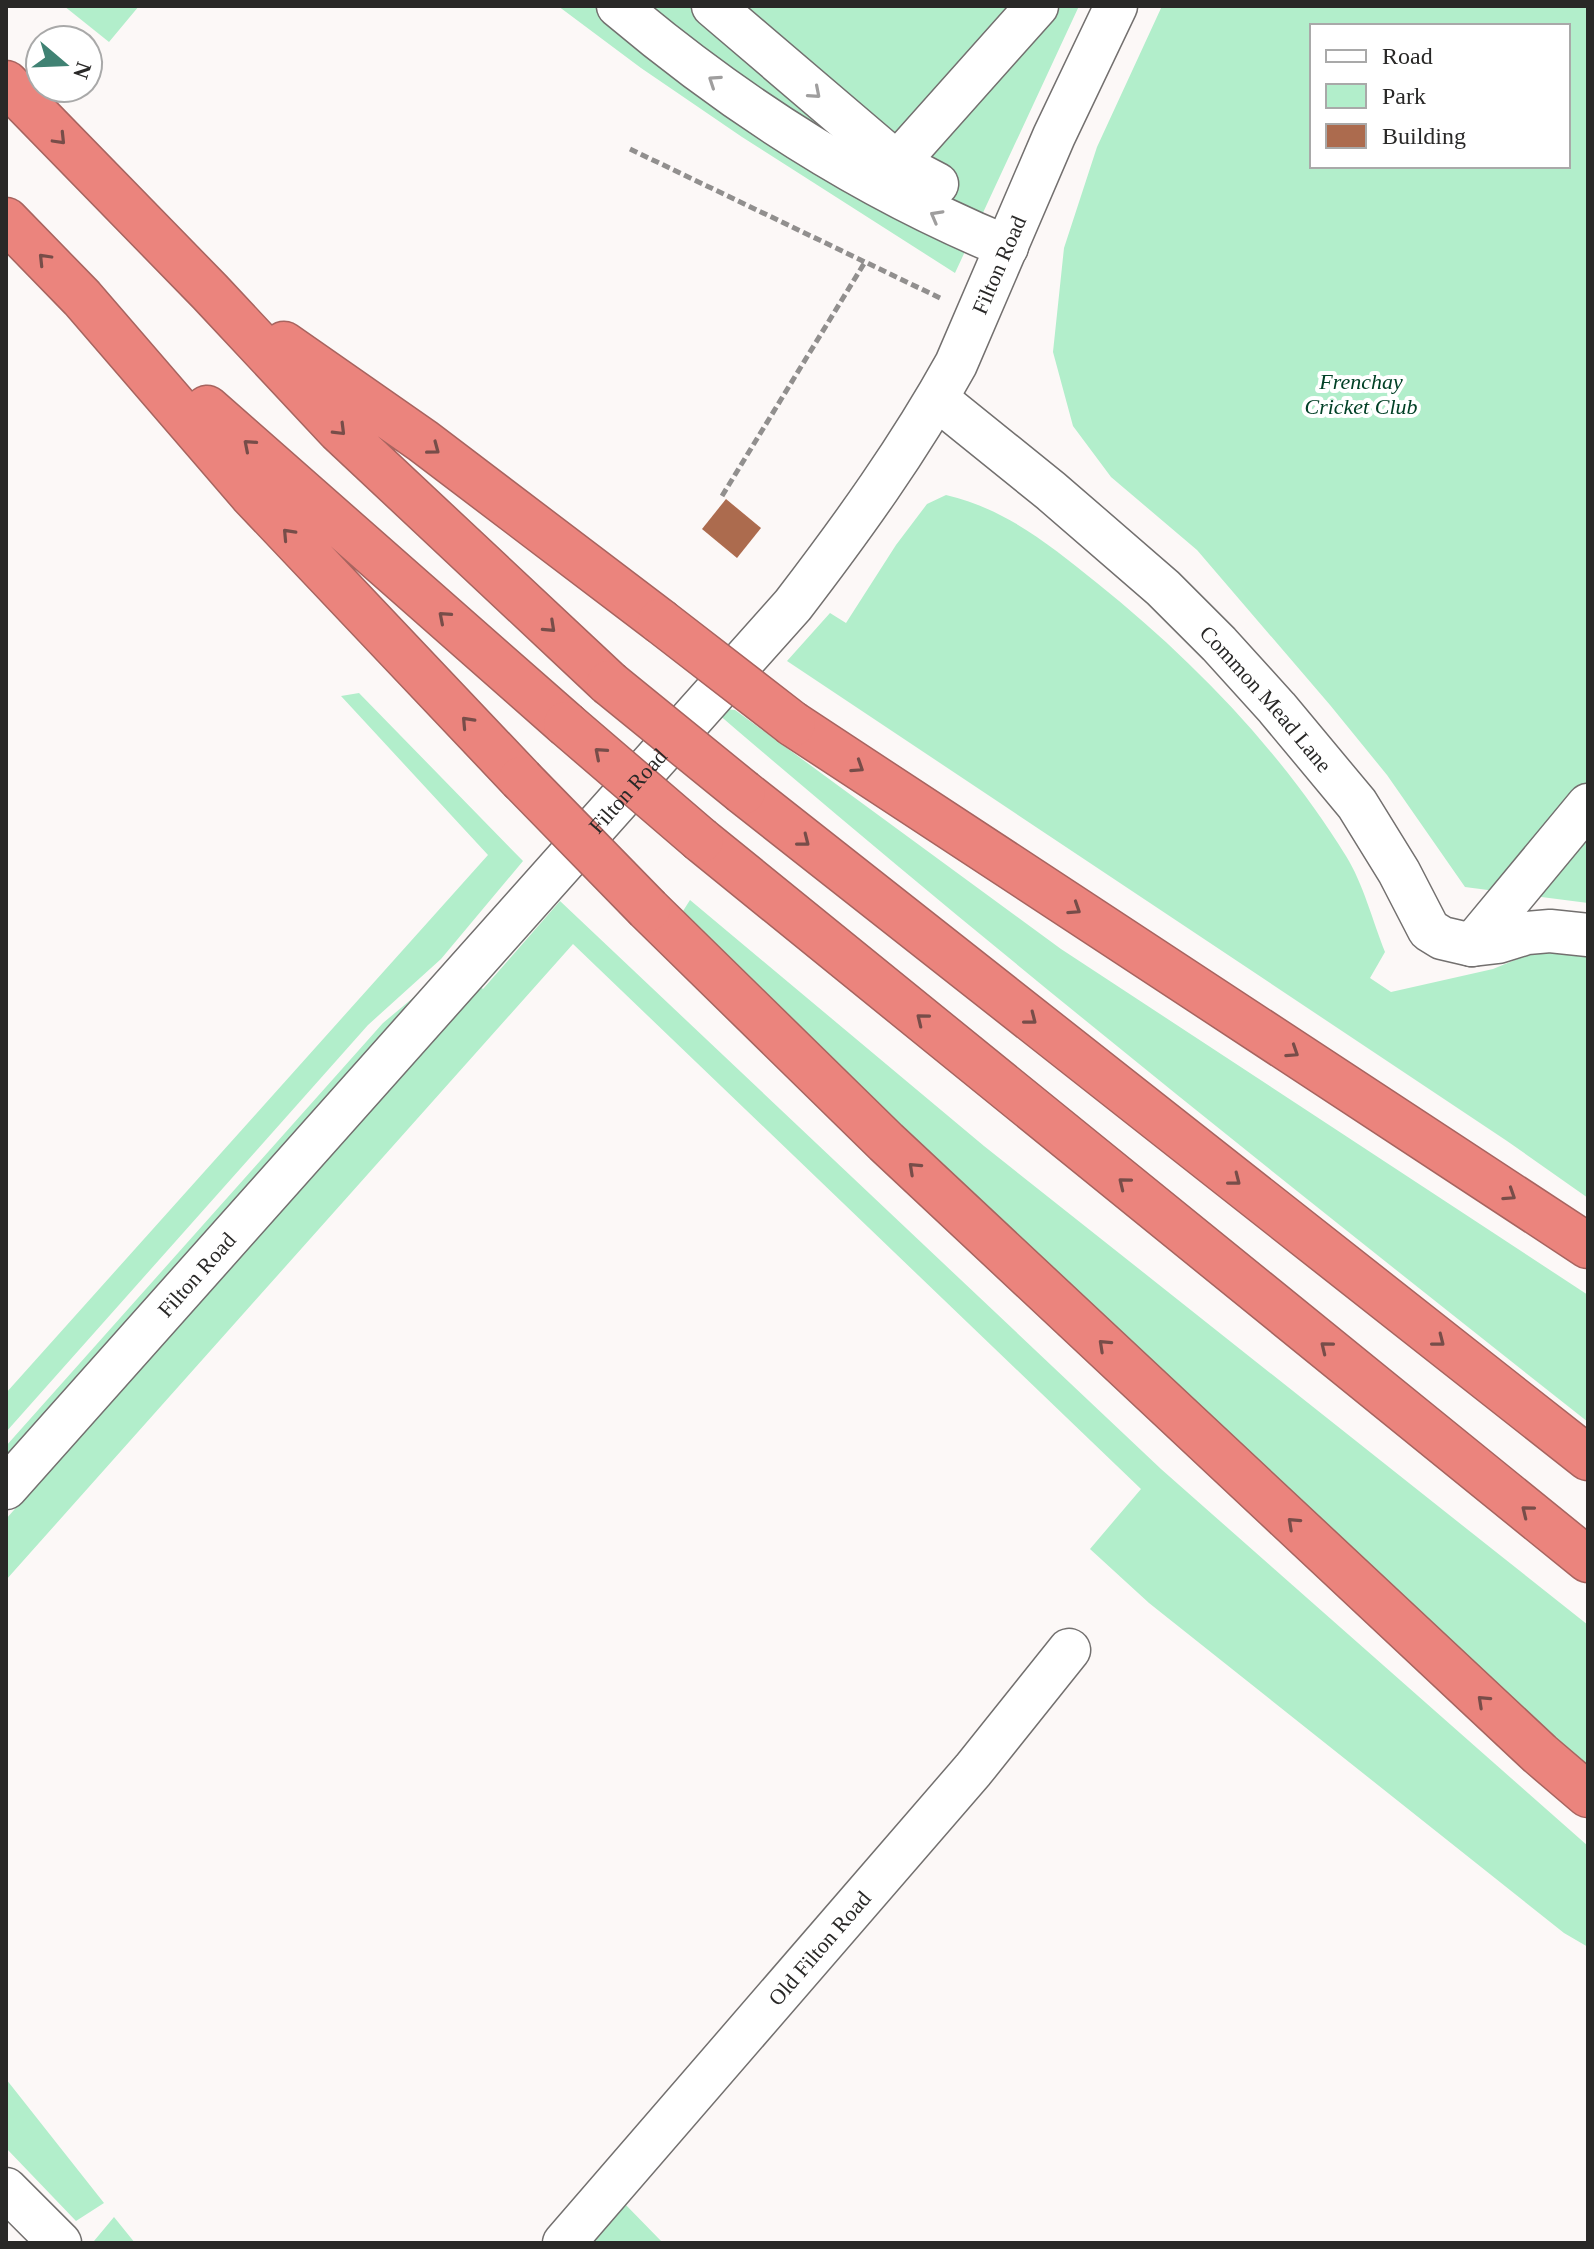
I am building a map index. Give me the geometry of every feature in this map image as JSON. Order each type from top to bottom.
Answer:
[{"type":"highway","points":[[6,83],[210,292],[339,430],[609,683],[1588,1458]]},
{"type":"highway","points":[[6,220],[82,298],[251,494],[648,909],[886,1142],[1528,1743],[1588,1795]]},
{"type":"highway","points":[[210,292],[423,441],[793,724],[1588,1246]]},
{"type":"highway","points":[[82,298],[701,840],[1588,1560]]},
{"type":"street","points":[[618,6],[680,58],[820,152],[951,224],[1012,236]]},
{"type":"street","points":[[713,6],[897,163],[1012,236]]},
{"type":"street","points":[[897,163],[1037,6]]},
{"type":"street","name":"Filton Road","points":[[6,1488],[793,605],[844,537],[937,399],[977,316],[1091,54],[1116,6]]},
{"type":"street","name":"Common Mead Lane","points":[[937,399],[1152,578],[1219,644],[1357,804],[1399,872],[1429,930],[1442,938],[1472,945],[1550,931],[1588,935]]},
{"type":"street","points":[[1472,945],[1588,805]]},
{"type":"street","name":"Old Filton Road","points":[[564,2243],[973,1770],[1069,1650]]},
{"type":"street","points":[[6,2189],[60,2243]]},
{"type":"path","points":[[630,149],[977,316]]},
{"type":"path","points":[[722,496],[865,262]]},
{"type":"green space","points":[[64,6],[139,6],[109,42],[104,38],[104,24],[86,24]]},
{"type":"green space","points":[[558,6],[1079,6],[955,273],[742,137]]},
{"type":"green space","name":"Frenchay Cricket Club","points":[[1162,6],[1588,6],[1588,903],[1465,887],[1387,775],[1197,550],[1111,477],[1073,426],[1053,352],[1064,248],[1097,147]]},
{"type":"green space","points":[[946,495],[1008,519],[1062,555],[1167,643],[1264,744],[1321,817],[1358,878],[1385,952],[1370,978],[1391,992],[1493,969],[1554,944],[1588,948],[1588,1198],[787,661],[830,613],[846,623],[896,545],[927,504]]},
{"type":"green space","points":[[359,693],[523,861],[441,959],[368,1025],[6,1432],[6,1393],[488,855],[341,696]]},
{"type":"green space","points":[[710,707],[735,710],[1061,949],[1588,1295],[1588,1422],[1035,980]]},
{"type":"green space","points":[[690,900],[984,1146],[1588,1625],[1588,1770],[1065,1285],[683,911]]},
{"type":"green space","points":[[560,901],[1161,1469],[1588,1846],[1588,1947],[1564,1933],[1149,1603],[1090,1549],[1141,1489],[573,944],[6,1580],[6,1519],[477,985],[483,989]]},
{"type":"green space","points":[[426,987],[6,1462],[6,1446],[383,1023]]},
{"type":"green space","points":[[6,2079],[104,2203],[76,2221],[6,2148]]},
{"type":"green space","points":[[623,2202],[663,2243],[589,2243]]},
{"type":"green space","points":[[114,2217],[135,2243],[94,2241]]},
{"type":"building","points":[[726,499],[761,528],[737,558],[702,529]]}]
